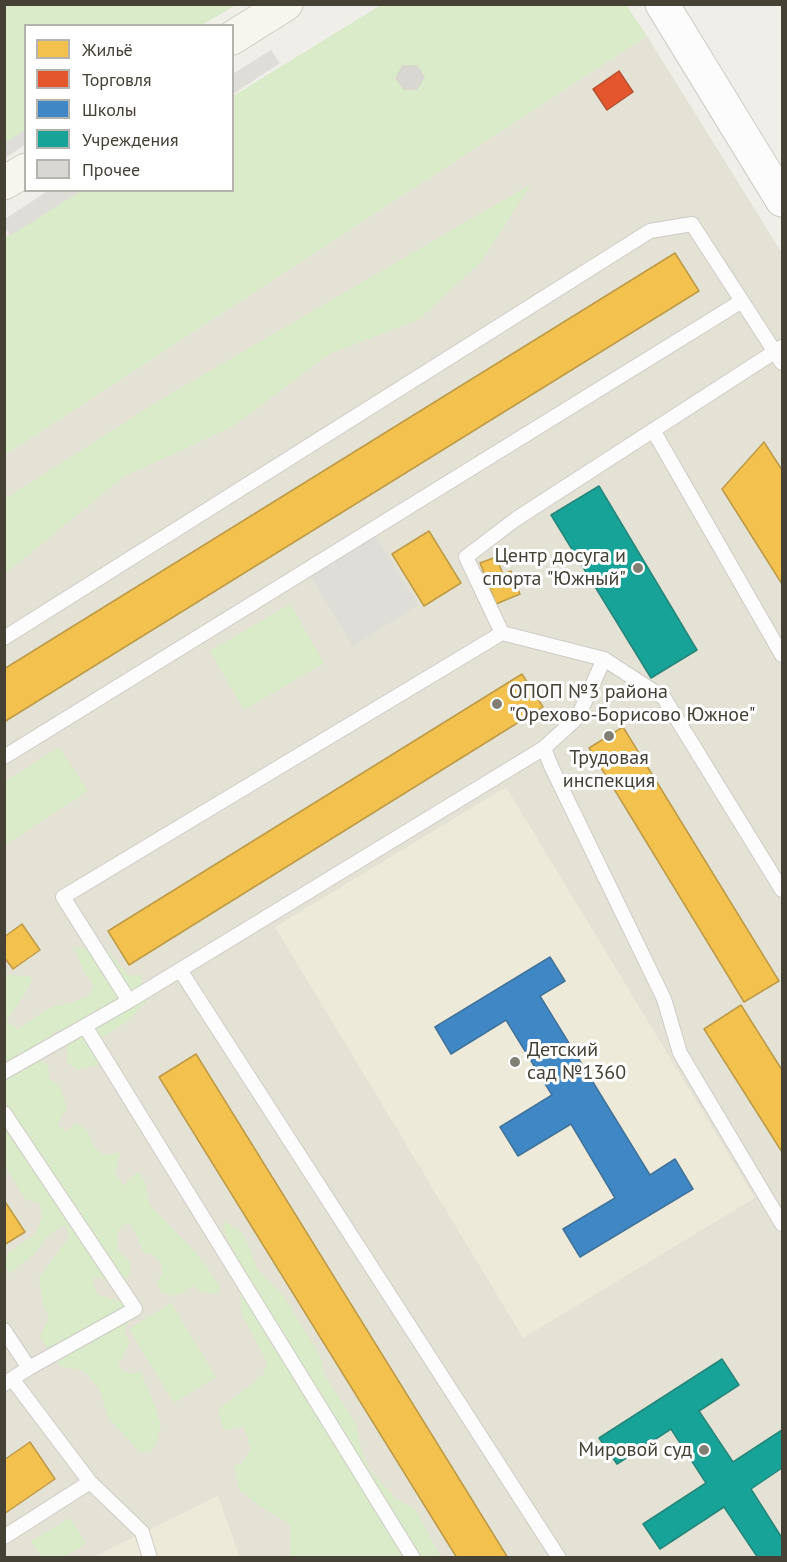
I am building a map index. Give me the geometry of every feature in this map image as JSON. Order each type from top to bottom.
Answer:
[{"type":"main road","points":[[234,37],[286,4]]},
{"type":"main road","points":[[4,183],[24,171]]},
{"type":"street","points":[[662,4],[783,200]]},
{"type":"lane","points":[[4,638],[650,231],[692,224],[780,354],[653,430],[516,519],[466,557],[502,633]]},
{"type":"lane","points":[[4,757],[742,301]]},
{"type":"lane","points":[[653,430],[783,655]]},
{"type":"lane","points":[[129,1001],[63,897],[502,633],[604,659],[664,698],[783,890]]},
{"type":"lane","points":[[4,1072],[129,1001],[544,748],[578,717],[604,659]]},
{"type":"lane","points":[[544,748],[664,999],[680,1053],[783,1224]]},
{"type":"lane","points":[[180,970],[559,1557]]},
{"type":"lane","points":[[86,1026],[413,1557]]},
{"type":"lane","points":[[4,1113],[135,1309],[29,1368],[9,1382],[90,1482],[142,1532],[150,1557]]},
{"type":"lane","points":[[4,1330],[29,1368]]},
{"type":"lane","points":[[4,1537],[90,1482]]},
{"type":"shaded area","points":[[647,36],[782,253],[782,1557],[5,1558],[5,455]]},
{"type":"shaded area","points":[[271,50],[280,63],[234,93],[234,73]]},
{"type":"shaded area","points":[[24,131],[24,146],[5,158],[5,143]]},
{"type":"shaded area","points":[[46,192],[79,192],[10,236],[5,227],[5,219]]},
{"type":"shaded area","points":[[372,530],[418,605],[353,646],[307,570]]},
{"type":"shaded area","name":"Детский сад №1360","points":[[506,787],[755,1198],[523,1338],[275,927]]},
{"type":"shaded area","points":[[218,1496],[240,1557],[91,1558]]},
{"type":"green space","points":[[5,5],[236,5],[204,24],[24,24],[24,139],[5,151]]},
{"type":"green space","points":[[381,5],[626,5],[647,36],[5,455],[5,237],[78,192],[234,192],[234,95]]},
{"type":"green space","points":[[531,184],[481,262],[418,320],[329,354],[234,426],[123,477],[5,574],[5,499],[160,400]]},
{"type":"green space","points":[[290,604],[324,663],[244,710],[210,651]]},
{"type":"green space","points":[[59,747],[88,791],[5,845],[5,782]]},
{"type":"green space","points":[[74,947],[108,951],[128,975],[141,975],[147,1001],[128,1021],[103,1037],[99,1065],[77,1070],[66,1062],[68,1054],[59,1030],[29,1050],[48,1066],[49,1079],[60,1086],[67,1108],[57,1124],[66,1132],[76,1123],[86,1129],[95,1149],[103,1154],[120,1153],[115,1173],[124,1186],[135,1174],[140,1173],[146,1184],[149,1204],[197,1254],[221,1288],[216,1294],[202,1292],[193,1286],[174,1296],[162,1293],[157,1282],[162,1275],[161,1263],[152,1254],[144,1254],[133,1227],[128,1222],[118,1231],[118,1250],[129,1260],[131,1271],[125,1281],[92,1277],[97,1294],[121,1302],[140,1305],[124,1330],[129,1343],[118,1366],[128,1374],[140,1371],[155,1406],[161,1426],[157,1441],[150,1452],[140,1452],[108,1418],[100,1390],[84,1371],[60,1366],[40,1337],[49,1318],[42,1302],[39,1277],[69,1238],[65,1224],[48,1236],[34,1254],[11,1273],[5,1268],[8,1253],[36,1234],[42,1216],[39,1203],[25,1199],[5,1166],[5,974],[33,977],[6,1022],[18,1029],[51,1007],[90,995],[94,985],[84,972]]},
{"type":"green space","points":[[224,1220],[244,1235],[258,1270],[283,1295],[320,1356],[324,1374],[356,1424],[361,1448],[369,1469],[396,1499],[415,1509],[441,1557],[290,1557],[290,1524],[258,1505],[240,1490],[234,1466],[242,1463],[251,1450],[244,1426],[224,1431],[218,1410],[263,1375],[267,1362],[242,1315],[237,1257],[225,1235]]},
{"type":"green space","points":[[171,1303],[216,1377],[174,1403],[129,1329]]},
{"type":"green space","points":[[70,1518],[86,1544],[63,1557],[41,1557],[31,1541]]},
{"type":"building: Жильё","points":[[675,253],[699,291],[4,722],[4,669]]},
{"type":"building: Жильё","points":[[764,442],[782,470],[782,584],[722,489]]},
{"type":"building: Жильё","points":[[429,531],[461,583],[424,606],[392,554]]},
{"type":"building: Жильё","points":[[496,557],[503,574],[511,571],[520,594],[496,604],[480,563]]},
{"type":"building: Жильё","points":[[522,674],[543,707],[129,965],[108,931]]},
{"type":"building: Жильё","points":[[623,727],[779,981],[744,1002],[589,748]]},
{"type":"building: Жильё","points":[[22,924],[40,950],[13,969],[4,957],[4,937]]},
{"type":"building: Жильё","points":[[741,1005],[782,1070],[782,1152],[704,1029]]},
{"type":"building: Жильё","points":[[196,1054],[508,1558],[457,1558],[159,1077]]},
{"type":"building: Жильё","points":[[4,1200],[25,1232],[4,1245]]},
{"type":"building: Жильё","points":[[30,1442],[55,1479],[4,1514],[4,1460]]},
{"type":"building: Торговля","points":[[619,71],[633,92],[607,110],[593,89]]},
{"type":"building: Школы","points":[[550,957],[565,981],[540,996],[650,1175],[675,1159],[693,1189],[580,1257],[563,1229],[615,1198],[571,1124],[518,1156],[500,1127],[552,1095],[506,1020],[451,1054],[435,1027]]},
{"type":"building: Учреждения","points":[[599,486],[697,650],[651,678],[551,515]]},
{"type":"building: Учреждения","name":"Мировой суд","points":[[722,1359],[739,1385],[699,1411],[733,1462],[782,1430],[782,1468],[751,1489],[782,1538],[782,1558],[758,1558],[724,1507],[660,1549],[643,1524],[706,1483],[671,1429],[617,1464],[599,1438]]},
{"type":"building: Прочее","points":[[403,66],[417,66],[424,77],[417,89],[404,89],[396,78]]},
{"type":"place","name":"Центр досуга и спорта \"Южный\"","points":[[638,568]]},
{"type":"place","name":"ОПОП №3 района \"Орехово-Борисово Южное\"","points":[[497,704]]},
{"type":"place","name":"Трудовая инспекция","points":[[609,736]]},
{"type":"place","name":"Детский сад №1360","points":[[515,1062]]},
{"type":"place","name":"Мировой суд","points":[[704,1450]]}]
